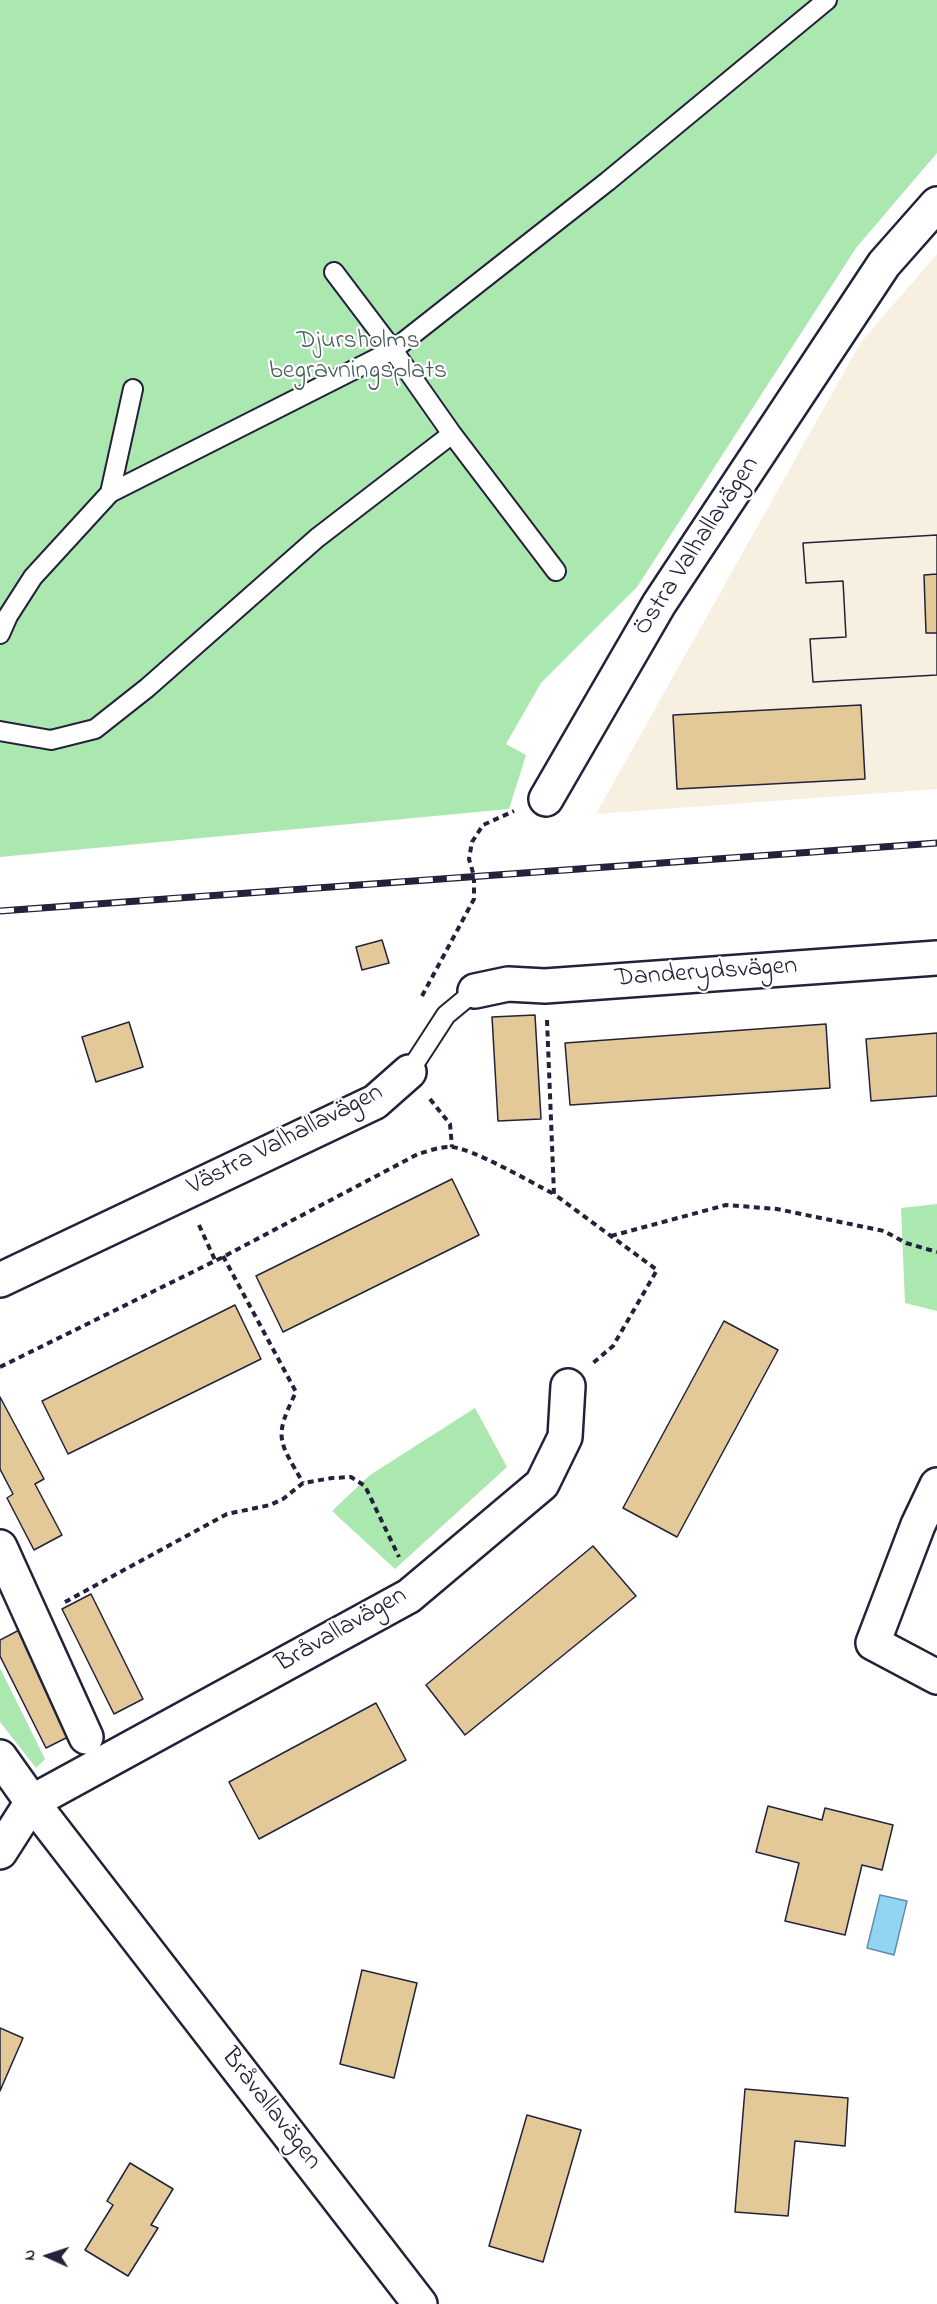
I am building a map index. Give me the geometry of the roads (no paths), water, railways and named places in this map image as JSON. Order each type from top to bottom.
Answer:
[{"type":"street","name":"Östra Valhallavägen","points":[[546,799],[659,604],[884,264],[937,204]]},
{"type":"street","name":"Danderydsvägen","points":[[475,991],[508,984],[545,986],[937,958]]},
{"type":"street","name":"Västra Valhallavägen","points":[[0,1280],[375,1102],[409,1072]]},
{"type":"street","name":"Bråvallavägen","points":[[32,1802],[408,1596],[542,1484],[565,1437],[568,1386]]},
{"type":"street","points":[[937,1485],[918,1525],[873,1643],[937,1677]]},
{"type":"street","points":[[0,1547],[86,1737]]},
{"type":"street","name":"Bråvallavägen","points":[[0,1756],[32,1802],[420,2304]]},
{"type":"street","points":[[0,1852],[32,1802]]},
{"type":"lane","points":[[0,634],[8,616],[33,577],[110,493],[393,350],[608,182],[827,0]]},
{"type":"lane","points":[[334,272],[452,434],[556,571]]},
{"type":"lane","points":[[110,493],[133,389]]},
{"type":"lane","points":[[0,731],[51,740],[94,729],[147,688],[317,538],[452,434]]},
{"type":"lane","points":[[409,1072],[446,1015],[475,991]]},
{"type":"water","points":[[880,1895],[907,1901],[894,1955],[867,1948]]},
{"type":"railway","points":[[0,911],[937,843]]},
{"type":"park label","name":"Djursholms begravningsplats","points":[[358,358]]}]
